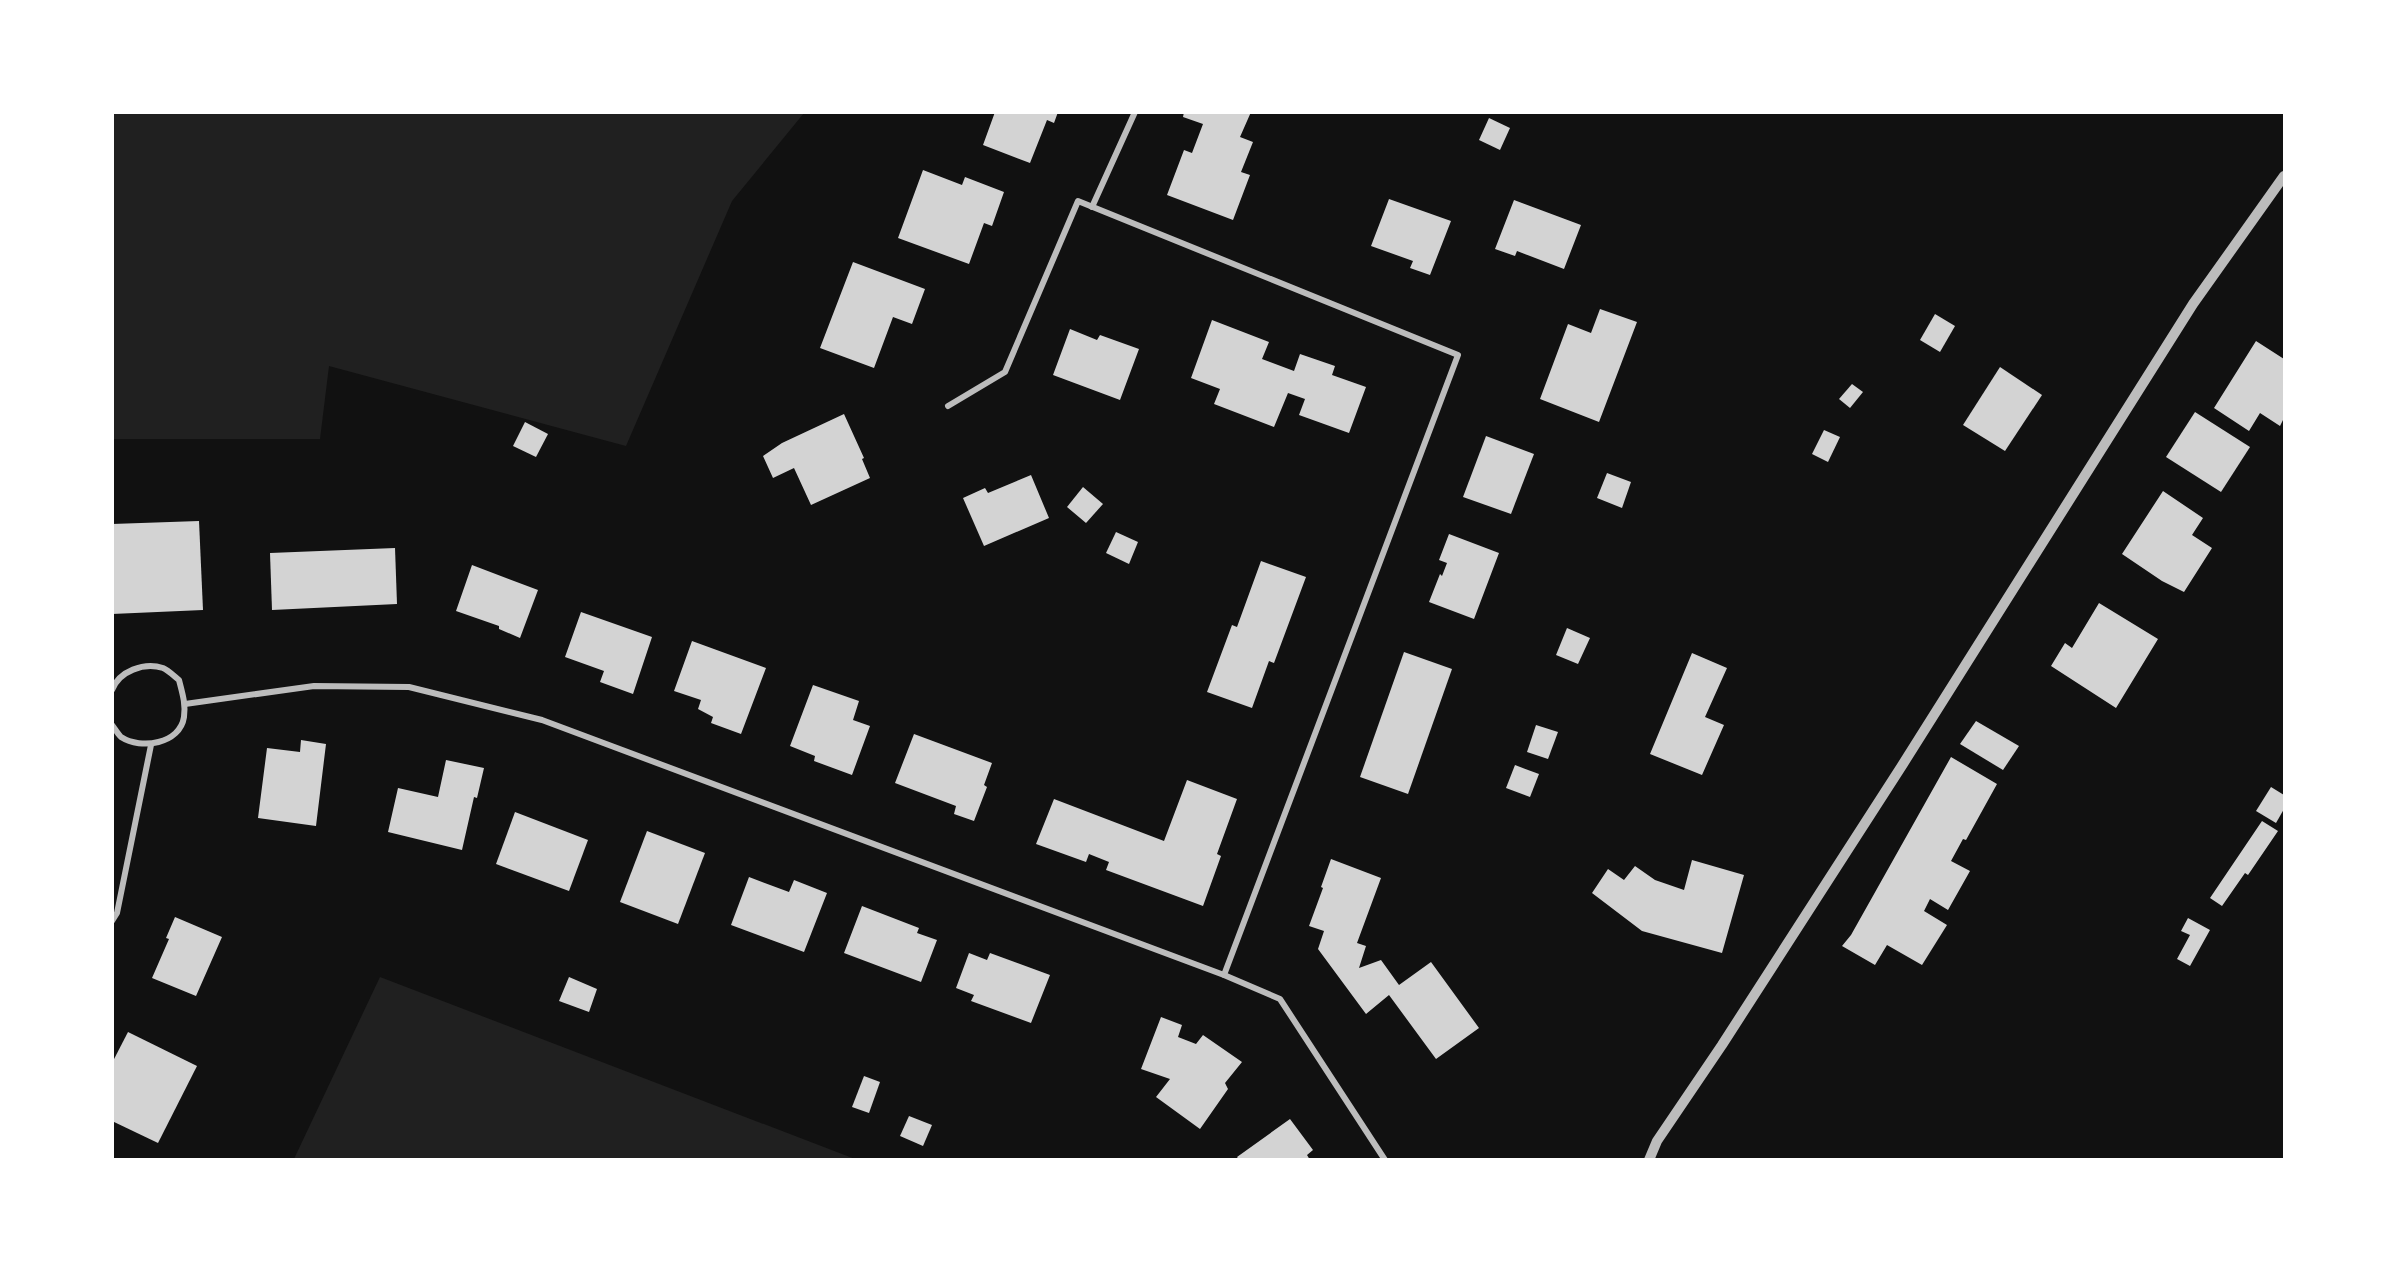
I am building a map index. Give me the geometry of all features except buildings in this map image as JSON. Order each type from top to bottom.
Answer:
[{"type":"street","points":[[1092,207],[1135,112]]},
{"type":"street","points":[[1649,1160],[1657,1141],[1722,1045],[1903,764],[2193,303],[2284,176]]},
{"type":"street","points":[[948,406],[1005,372],[1078,201],[1458,355],[1224,975]]},
{"type":"street","points":[[112,690],[116,681],[138,666],[163,668],[179,680],[185,704],[184,720],[172,736],[151,745],[122,737],[112,725]]},
{"type":"street","points":[[185,704],[314,686],[410,687],[542,720],[1224,975],[1280,999],[1385,1160]]},
{"type":"street","points":[[112,921],[117,913],[151,745]]},
{"type":"shaded area","points":[[113,112],[804,113],[732,201],[626,446],[329,366],[320,439],[113,439]]},
{"type":"shaded area","points":[[380,977],[855,1159],[294,1159]]}]
